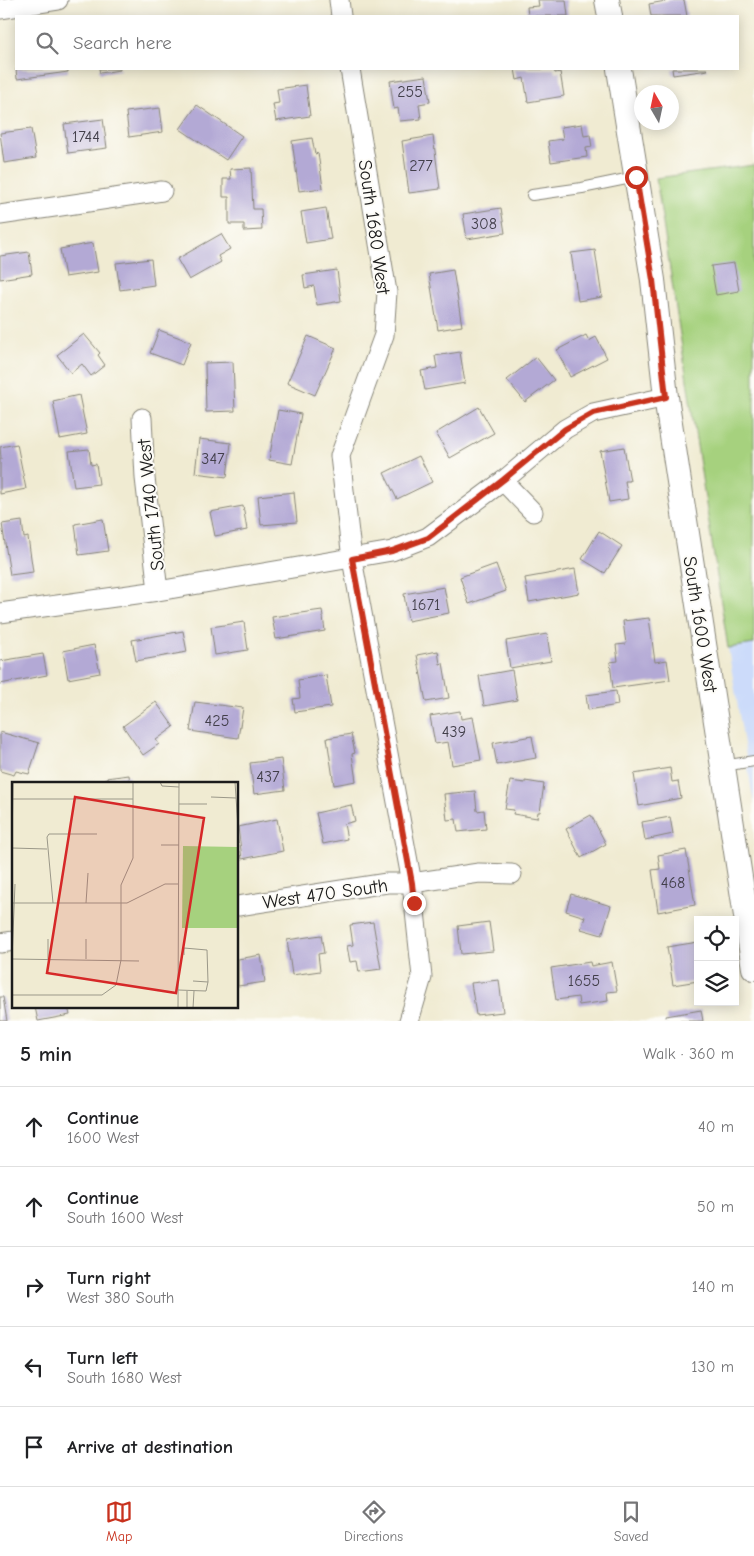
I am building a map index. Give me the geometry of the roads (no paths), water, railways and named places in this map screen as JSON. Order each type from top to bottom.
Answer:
[{"type":"street","points":[[0,9],[58,0]]},
{"type":"street","points":[[339,0],[342,15]]},
{"type":"street","points":[[608,0],[610,15]]},
{"type":"street","name":"South 1680 West","points":[[350,70],[387,292],[384,335],[340,456],[352,559],[412,883],[422,977],[409,1021]]},
{"type":"street","name":"South 1600 West","points":[[619,70],[653,280],[666,397],[754,968]]},
{"type":"street","points":[[0,215],[162,191]]},
{"type":"street","points":[[0,613],[158,591],[392,551],[428,538],[565,429],[593,413],[666,397]]},
{"type":"street","name":"South 1740 West","points":[[142,418],[145,478],[158,591]]},
{"type":"street","points":[[503,480],[533,512]]},
{"type":"street","name":"West 470 South","points":[[239,906],[387,883],[412,883],[479,873],[512,874]]},
{"type":"lane","points":[[532,196],[636,177]]},
{"type":"lane","points":[[723,766],[754,761]]}]
